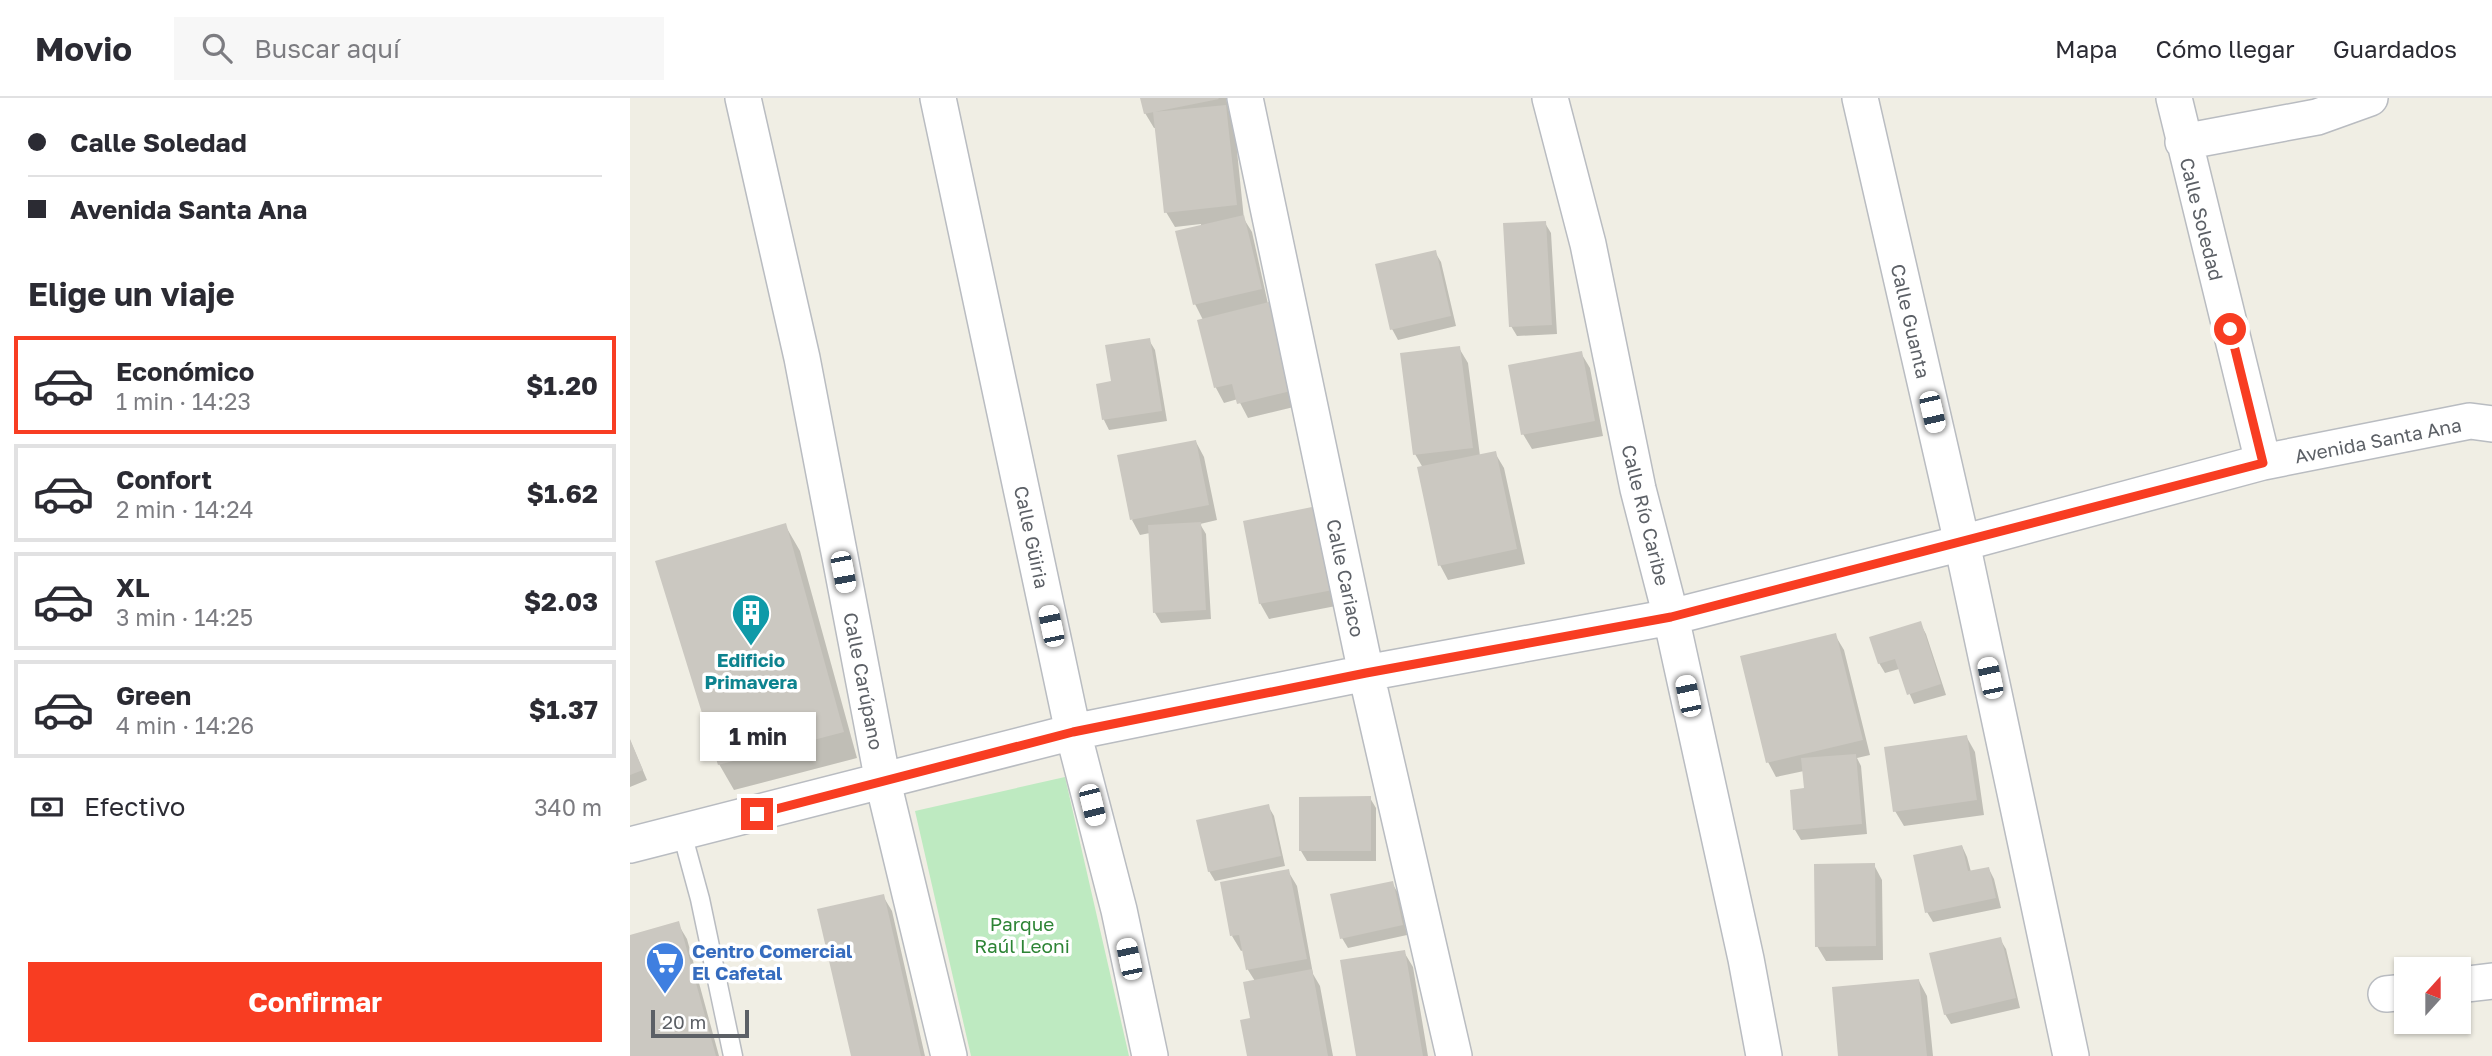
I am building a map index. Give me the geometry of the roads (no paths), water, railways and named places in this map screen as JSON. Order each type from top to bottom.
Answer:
[{"type":"street","name":"Calle Carúpano","points":[[743,98],[802,358],[883,782],[949,1056]]},
{"type":"street","name":"Calle Güiria","points":[[938,98],[1073,732],[1119,910],[1150,1056]]},
{"type":"street","name":"Calle Cariaco","points":[[1245,98],[1366,673],[1454,1056]]},
{"type":"street","name":"Calle Río Caribe","points":[[1550,98],[1588,244],[1638,489],[1671,617],[1746,959],[1764,1056]]},
{"type":"street","name":"Calle Guanta","points":[[1860,98],[1962,543],[2071,1056]]},
{"type":"street","name":"Calle Soledad","points":[[2174,98],[2263,463]]},
{"type":"street","points":[[2183,142],[2317,117],[2370,98]]},
{"type":"street","name":"Avenida Santa Ana","points":[[630,845],[1073,732],[1366,673],[1671,617],[2263,463],[2470,421],[2492,424]]},
{"type":"street","points":[[2471,984],[2492,981]]},
{"type":"lane","points":[[682,833],[700,899],[733,1056]]},
{"type":"place","name":"Edificio Primavera","points":[[751,647]]},
{"type":"place","name":"Centro Comercial El Cafetal","points":[[665,995]]},
{"type":"park label","name":"Parque Raúl Leoni","points":[[1022,934]]}]
